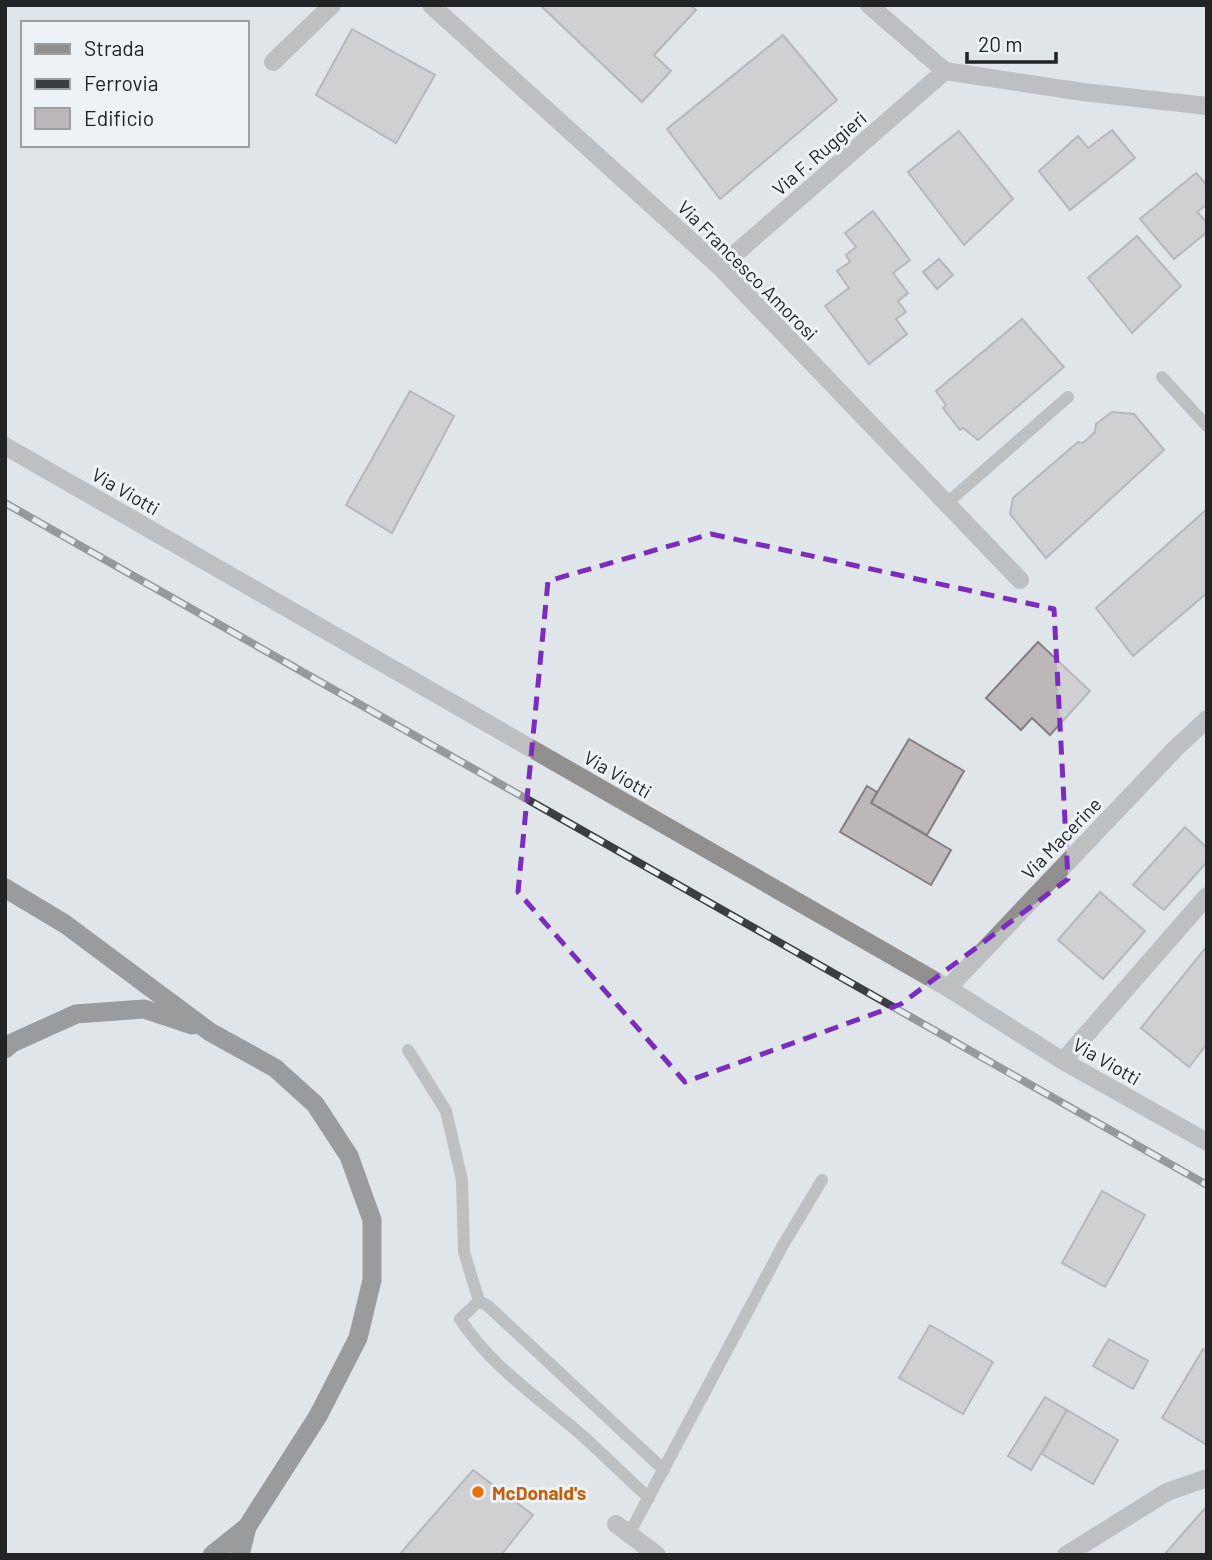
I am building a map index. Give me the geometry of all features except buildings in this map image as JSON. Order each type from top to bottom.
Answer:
[{"type":"highway","points":[[5,888],[65,925],[210,1032],[275,1068],[315,1104],[349,1156],[372,1220],[372,1280],[358,1338],[318,1416],[247,1527],[240,1555]]},
{"type":"highway","points":[[5,1049],[12,1043],[76,1014],[144,1009],[210,1032]]},
{"type":"highway","points":[[212,1555],[247,1527]]},
{"type":"street","points":[[273,62],[332,5]]},
{"type":"street","name":"Via Francesco Amorosi","points":[[431,5],[720,267],[1020,580]]},
{"type":"street","points":[[869,5],[945,71],[1083,93],[1207,106]]},
{"type":"street","name":"Via F. Ruggieri","points":[[720,267],[945,71]]},
{"type":"street","name":"Via Viotti","points":[[5,446],[948,988],[1063,1060],[1207,1142]]},
{"type":"street","name":"Via Macerine","points":[[948,988],[1176,748],[1207,719]]},
{"type":"street","points":[[1063,1060],[1207,895]]},
{"type":"street","points":[[1066,1555],[1167,1492],[1207,1478]]},
{"type":"street","points":[[623,1529],[657,1555]]},
{"type":"lane","points":[[1162,377],[1207,426]]},
{"type":"lane","points":[[947,503],[1068,397]]},
{"type":"lane","points":[[408,1050],[446,1111],[462,1180],[464,1252],[479,1301],[488,1306],[664,1470]]},
{"type":"lane","points":[[623,1529],[649,1499],[783,1245],[822,1180]]},
{"type":"lane","points":[[479,1301],[460,1319],[476,1343],[520,1385],[585,1438],[649,1499]]},
{"type":"highlighted area","points":[[711,534],[1054,609],[1068,879],[901,1004],[685,1082],[518,892],[548,581]]},
{"type":"railway","points":[[5,503],[1207,1185]]},
{"type":"place","name":"McDonald's","points":[[478,1492]]}]
